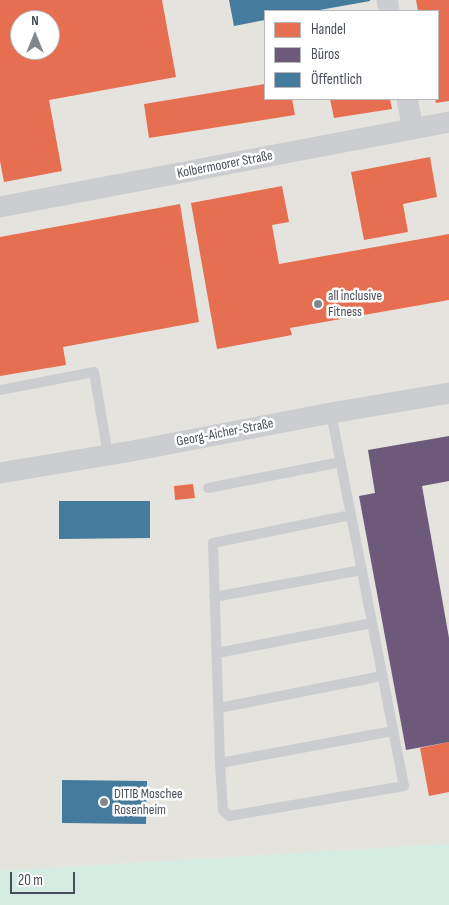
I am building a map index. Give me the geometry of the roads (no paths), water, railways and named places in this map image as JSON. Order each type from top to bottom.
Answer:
[{"type":"street","points":[[407,100],[413,128]]},
{"type":"street","name":"Kolbermoorer Straße","points":[[0,204],[449,122]]},
{"type":"street","name":"Georg-Aicher-Straße","points":[[0,474],[449,393]]},
{"type":"lane","points":[[0,390],[94,372],[108,455]]},
{"type":"lane","points":[[331,413],[362,570],[382,676],[404,786],[228,816],[223,810],[220,762],[213,543],[351,515]]},
{"type":"lane","points":[[208,488],[341,462]]},
{"type":"lane","points":[[214,598],[362,570]]},
{"type":"lane","points":[[217,653],[372,623]]},
{"type":"lane","points":[[219,708],[382,676]]},
{"type":"lane","points":[[220,762],[393,731]]},
{"type":"place","name":"all inclusive Fitness","points":[[318,304]]},
{"type":"place","name":"DITIB Moschee Rosenheim","points":[[104,802]]}]
